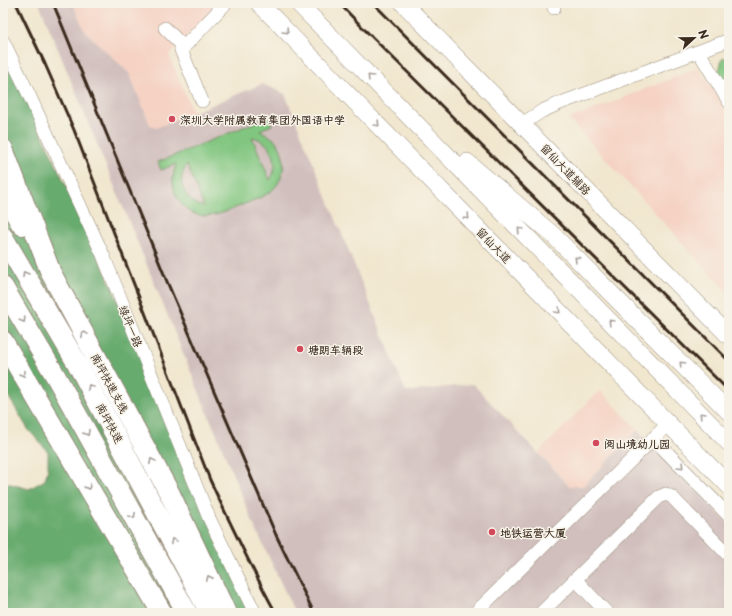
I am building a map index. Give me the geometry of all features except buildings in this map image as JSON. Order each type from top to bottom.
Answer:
[{"type":"highway","name":"南坪快速支线","points":[[3,149],[51,274],[170,494],[226,613]]},
{"type":"highway","points":[[3,193],[51,274]]},
{"type":"highway","name":"南坪快速","points":[[3,237],[77,363],[210,613]]},
{"type":"highway","points":[[3,287],[55,375],[187,613]]},
{"type":"highway","points":[[3,341],[162,613]]},
{"type":"main road","name":"留仙大道","points":[[259,3],[729,486]]},
{"type":"main road","points":[[298,3],[729,443]]},
{"type":"main road","name":"留仙大道辅路","points":[[403,3],[526,122],[729,323]]},
{"type":"main road","name":"留仙大道辅路","points":[[416,3],[526,122],[729,336]]},
{"type":"main road","points":[[392,99],[552,234],[729,412]]},
{"type":"street","points":[[202,100],[181,50],[226,3]]},
{"type":"street","points":[[165,28],[184,47]]},
{"type":"street","points":[[526,122],[542,111],[558,104],[729,40]]},
{"type":"street","name":"绿坪一路","points":[[3,41],[24,82],[103,255],[209,518],[255,613]]},
{"type":"street","points":[[699,52],[729,102]]},
{"type":"street","points":[[475,613],[668,424]]},
{"type":"street","points":[[654,438],[729,516]]},
{"type":"street","points":[[541,613],[659,496],[666,494],[672,497],[729,556]]},
{"type":"street","points":[[575,579],[607,613]]},
{"type":"shaded area","name":"塘朗车辆段","points":[[39,3],[73,3],[84,30],[129,73],[150,125],[156,128],[262,84],[285,94],[406,392],[473,384],[569,486],[583,486],[638,430],[729,524],[729,613],[295,613],[253,523]]},
{"type":"shaded area","points":[[73,3],[215,3],[212,11],[169,55],[203,136],[150,126],[129,73],[84,30]]},
{"type":"shaded area","points":[[698,68],[729,113],[729,294],[569,119]]},
{"type":"shaded area","points":[[600,390],[638,430],[583,486],[569,486],[538,453]]},
{"type":"green space","points":[[3,50],[99,257],[253,613],[3,613],[3,482],[29,489],[45,480],[48,468],[48,452],[28,429],[7,394],[3,393]]},
{"type":"green space","points":[[729,56],[729,86],[719,72],[722,59]]},
{"type":"green space","points":[[268,117],[272,125],[260,130],[275,140],[279,146],[282,153],[283,167],[279,181],[267,194],[225,212],[208,216],[192,213],[184,207],[178,199],[174,190],[173,182],[176,164],[161,170],[158,162]],"holes":[[[252,137],[265,143],[273,154],[275,167],[270,180]],[[187,165],[204,207],[192,201],[184,190],[182,178]]]},
{"type":"railway","points":[[16,3],[74,130],[210,480],[250,564],[276,613]]},
{"type":"railway","points":[[53,3],[168,284],[276,535],[314,613]]},
{"type":"railway","points":[[339,3],[729,391]]},
{"type":"railway","points":[[373,3],[729,361]]},
{"type":"place","name":"深圳大学附属教育集团外国语中学","points":[[172,119]]},
{"type":"place","name":"塘朗车辆段","points":[[300,349]]},
{"type":"place","name":"阅山境幼儿园","points":[[596,443]]},
{"type":"place","name":"地铁运营大厦","points":[[492,532]]}]
